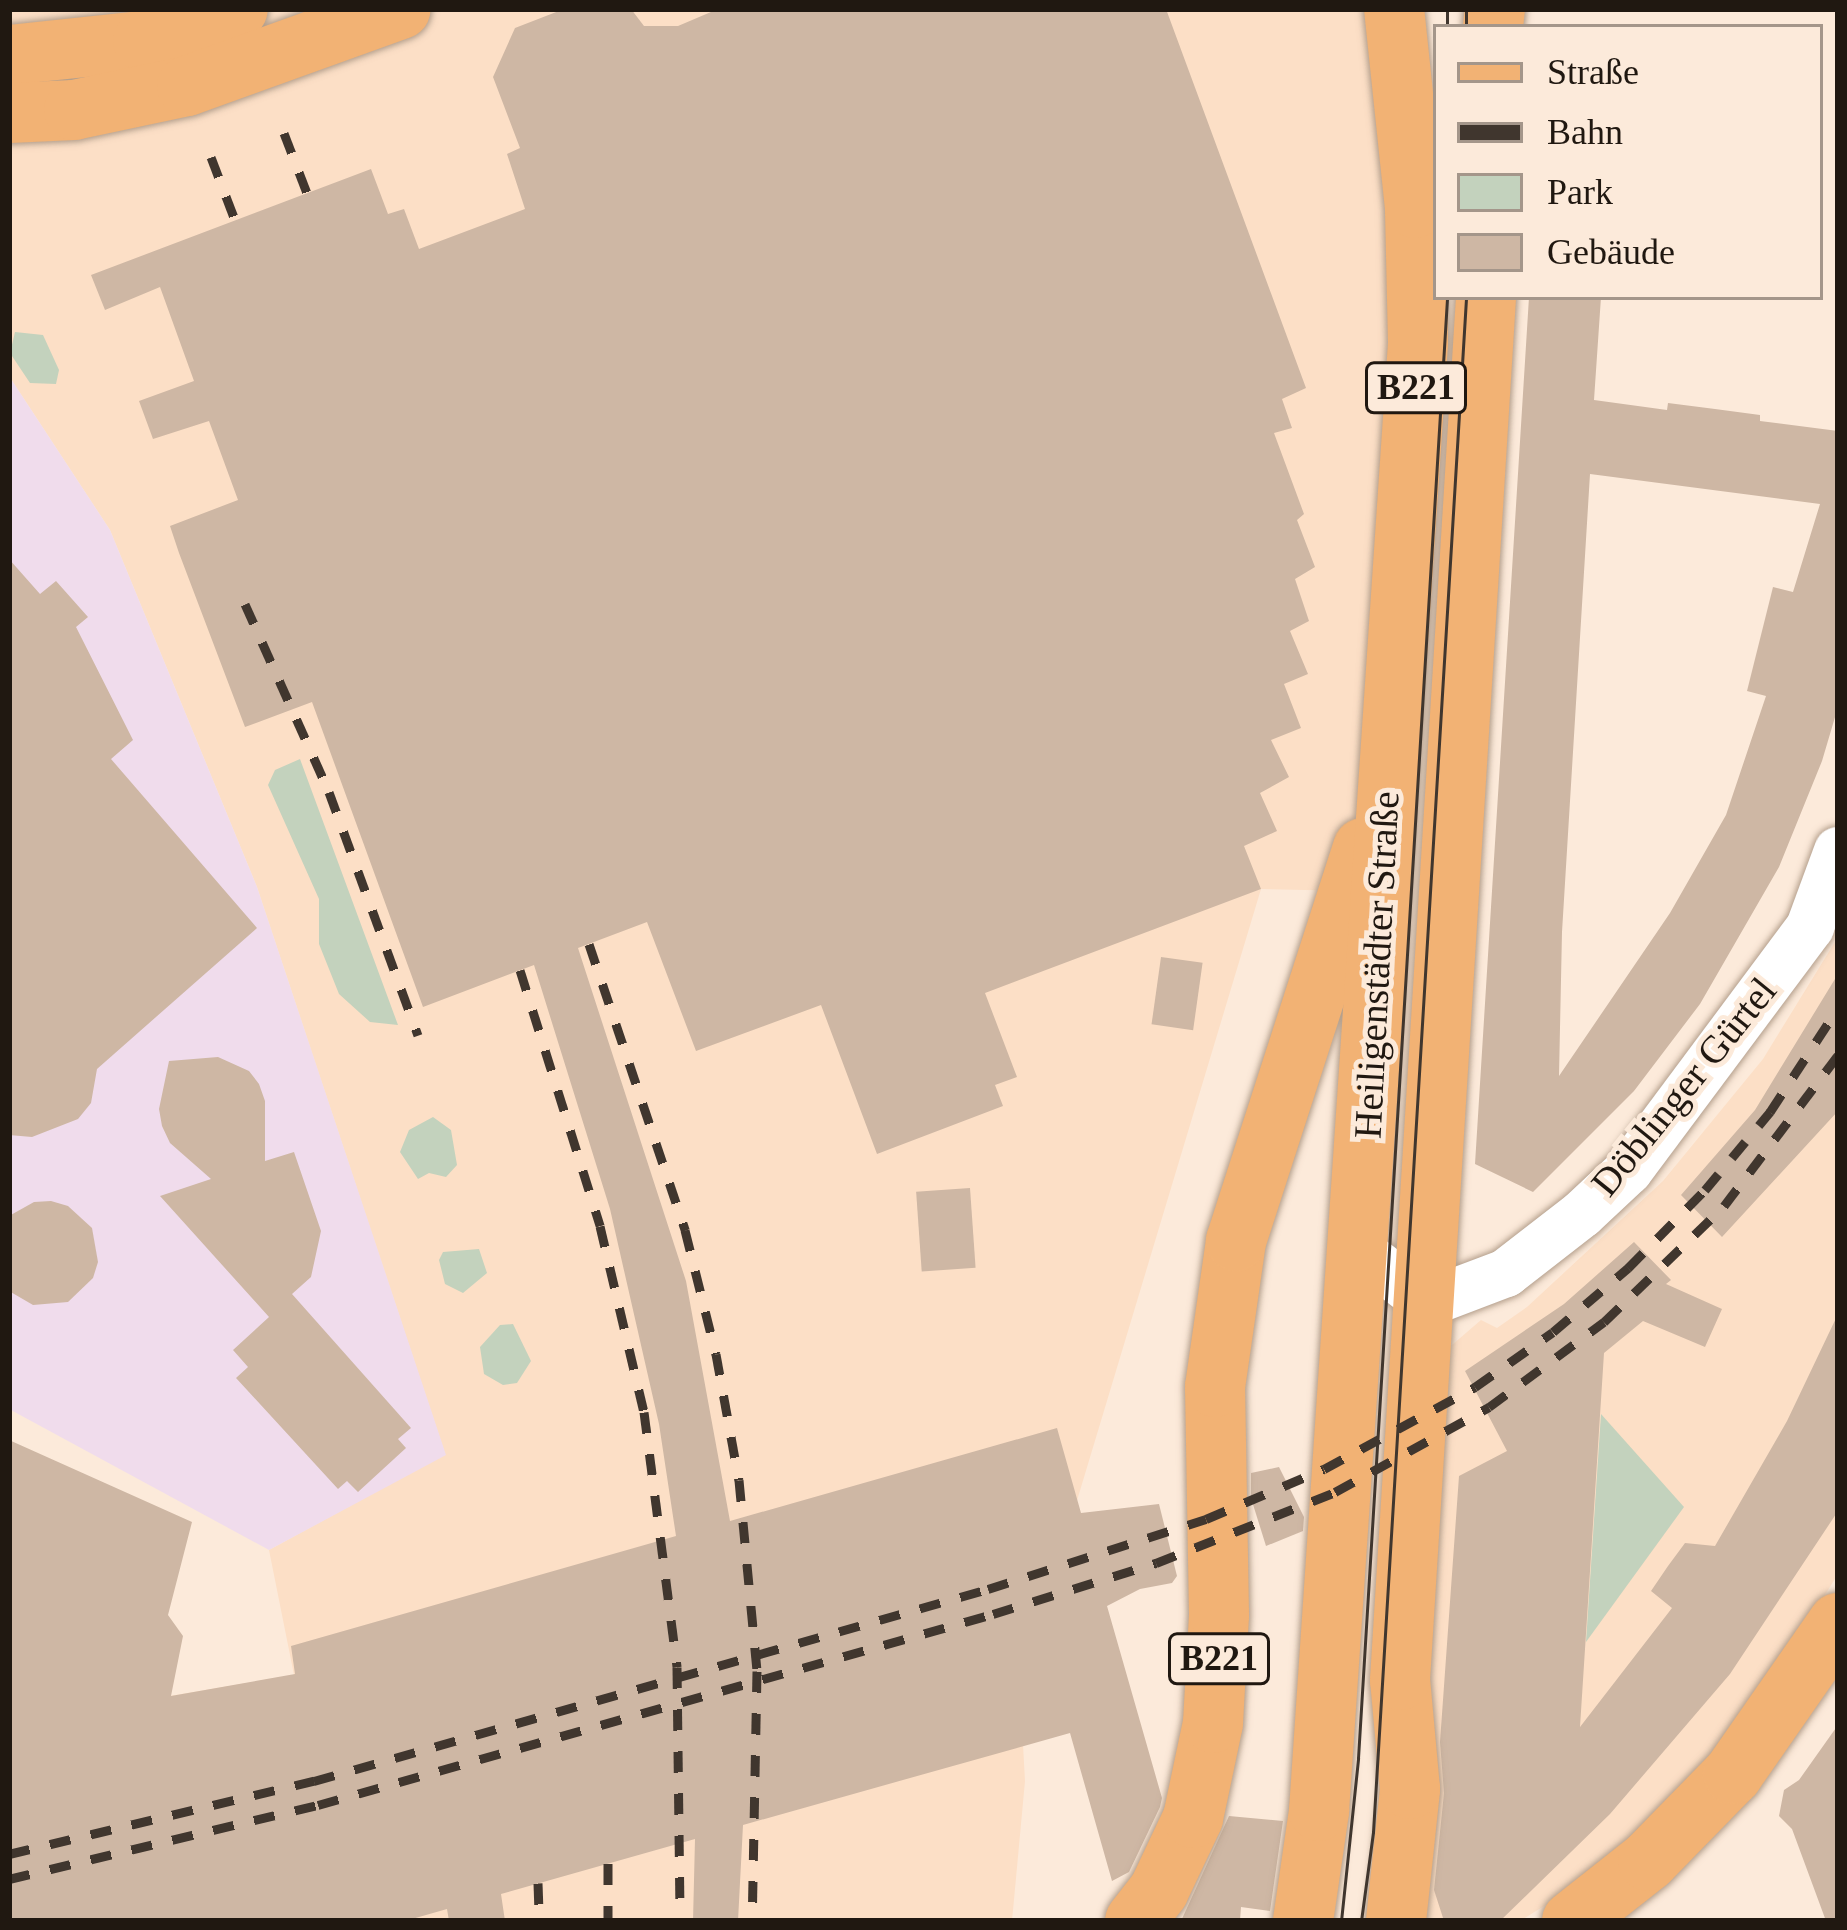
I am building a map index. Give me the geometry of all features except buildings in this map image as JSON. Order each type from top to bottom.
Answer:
[{"type":"main road","name":"Heiligenstädter Straße","points":[[1303,1921],[1319,1810],[1418,342],[1414,208],[1394,9]]},
{"type":"main road","points":[[9,55],[253,34],[384,12]]},
{"type":"main road","points":[[9,113],[130,101],[253,34]]},
{"type":"main road","name":"Heiligenstädter Straße","points":[[1396,1921],[1410,1789],[1400,1680],[1486,300]]},
{"type":"main road","name":"B221","points":[[1135,1921],[1176,1858],[1206,1772],[1215,1704],[1214,1455],[1220,1337],[1235,1241],[1389,768]]},
{"type":"main road","points":[[1572,1921],[1648,1862],[1733,1774],[1838,1623]]},
{"type":"street","name":"Döblinger Gürtel","points":[[1427,1303],[1506,1273],[1629,1170],[1810,927],[1838,851]]},
{"type":"street","points":[[1359,1250],[1427,1303]]},
{"type":"shaded area","points":[[9,9],[1400,9],[1398,892],[1261,889],[1020,1690],[1025,1781],[1012,1921],[9,1921],[9,1723],[294,1675],[269,1550],[445,1454],[257,887],[110,530],[9,376]]},
{"type":"shaded area","points":[[9,376],[110,530],[257,887],[446,1455],[269,1550],[9,1409]]},
{"type":"shaded area","points":[[1838,937],[1838,1574],[1788,1654],[1683,1793],[1568,1891],[1520,1921],[1408,1921],[1445,1351],[1481,1320],[1497,1328],[1527,1307],[1663,1181],[1763,1059]]},
{"type":"green space","points":[[15,332],[43,335],[59,370],[56,384],[30,383],[10,353]]},
{"type":"green space","points":[[300,759],[398,1025],[370,1022],[339,994],[319,944],[319,899],[268,785],[275,770]]},
{"type":"green space","points":[[433,1117],[451,1130],[457,1165],[446,1177],[429,1173],[418,1179],[400,1152],[409,1130]]},
{"type":"green space","points":[[479,1249],[487,1273],[463,1293],[445,1284],[439,1260],[443,1252]]},
{"type":"green space","points":[[513,1324],[531,1361],[517,1383],[503,1385],[484,1374],[480,1347],[500,1325]]},
{"type":"green space","points":[[1601,1414],[1684,1507],[1586,1642]]},
{"type":"tram line","points":[[1447,9],[1447,24]]},
{"type":"tram line","points":[[1466,9],[1466,24]]},
{"type":"tram line","points":[[1341,1921],[1358,1758],[1447,300]]},
{"type":"tram line","points":[[1361,1921],[1373,1832],[1466,300]]},
{"type":"railway","points":[[284,133],[307,193]]},
{"type":"railway","points":[[211,157],[235,220]]},
{"type":"railway","points":[[245,604],[329,792],[418,1035]]},
{"type":"railway","points":[[589,944],[685,1230],[716,1354],[739,1480],[757,1671],[752,1921]]},
{"type":"railway","points":[[520,970],[600,1226],[644,1412],[677,1667],[680,1921]]},
{"type":"railway","points":[[9,1854],[314,1781],[988,1589],[1206,1519],[1324,1469],[1475,1387],[1553,1332],[1628,1268],[1705,1190],[1770,1112],[1838,1008]]},
{"type":"railway","points":[[9,1879],[318,1805],[993,1614],[1156,1563],[1335,1492],[1489,1407],[1604,1322],[1724,1206],[1838,1055]]},
{"type":"railway","points":[[608,1863],[608,1921]]},
{"type":"railway","points":[[538,1883],[539,1921]]}]
